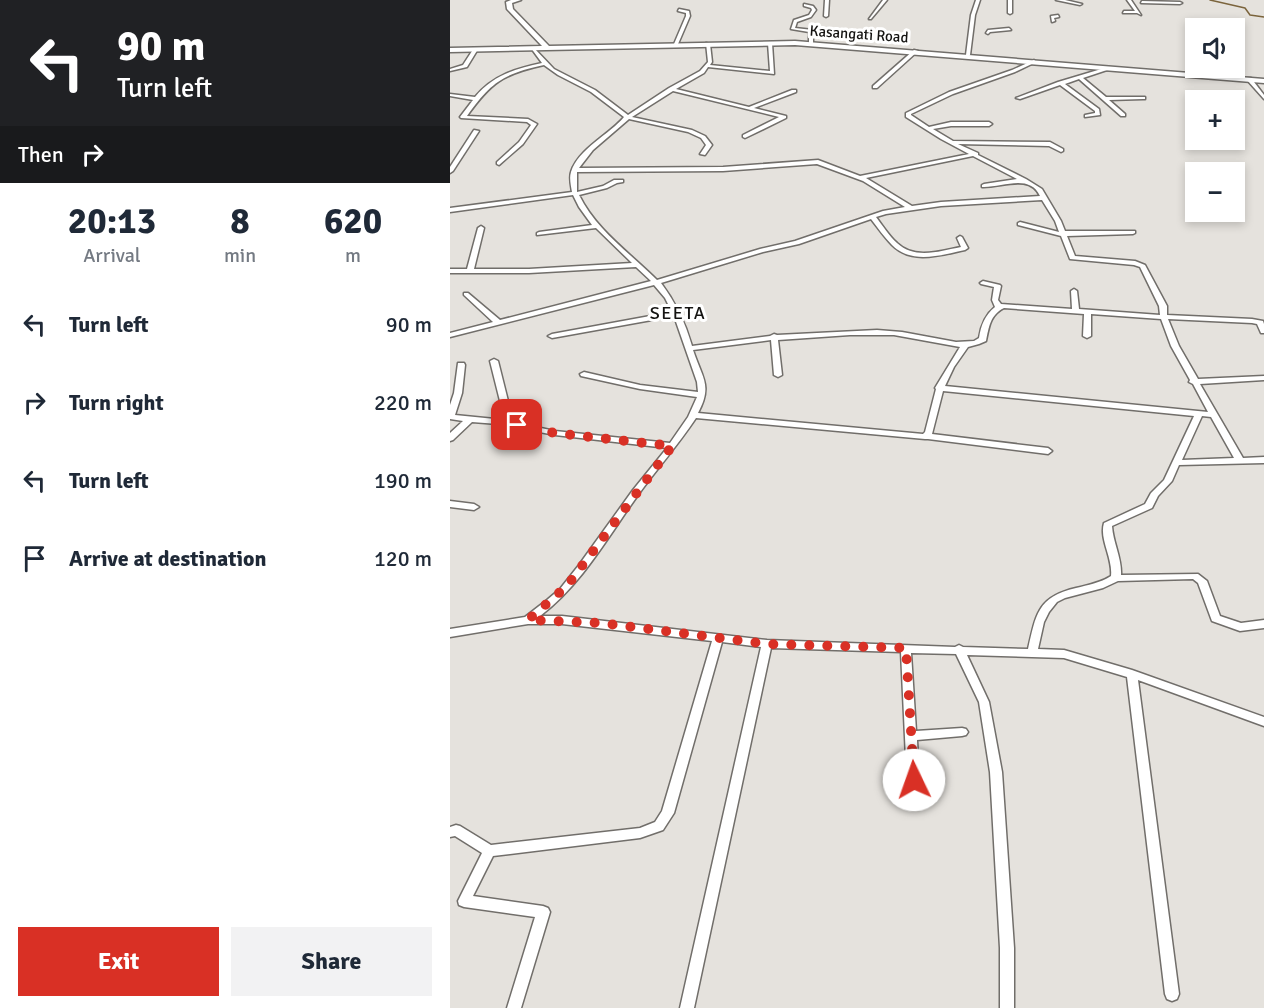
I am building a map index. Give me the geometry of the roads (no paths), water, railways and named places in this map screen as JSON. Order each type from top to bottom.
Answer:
[{"type":"street","points":[[518,0],[509,2],[510,9],[547,48]]},
{"type":"street","points":[[826,16],[827,0]]},
{"type":"street","points":[[870,18],[885,0]]},
{"type":"street","points":[[968,56],[973,15],[978,0]]},
{"type":"street","points":[[1010,0],[1010,13]]},
{"type":"street","points":[[1058,0],[1080,4]]},
{"type":"street","points":[[1124,12],[1139,13],[1129,0]]},
{"type":"street","points":[[1134,5],[1143,2],[1180,3]]},
{"type":"street","points":[[805,4],[812,7],[813,13],[795,21],[793,29],[811,31],[811,44]]},
{"type":"street","points":[[676,44],[688,16],[688,12],[679,10]]},
{"type":"street","points":[[1053,21],[1052,17],[1058,16]]},
{"type":"street","points":[[988,33],[995,29],[1009,29]]},
{"type":"street","points":[[708,66],[772,73],[770,43]]},
{"type":"street","name":"Kasangati Road","points":[[450,50],[676,44],[811,44],[1264,81]]},
{"type":"street","points":[[528,620],[567,586],[672,446],[692,415],[702,394],[701,380],[677,313],[657,282],[636,265],[598,226],[575,194],[572,186],[575,170],[599,141],[626,117],[702,72],[708,66],[710,62],[708,44]]},
{"type":"street","points":[[533,48],[544,64],[561,77],[595,92],[626,117],[701,135],[709,145],[703,154]]},
{"type":"street","points":[[450,70],[465,66],[476,49]]},
{"type":"street","points":[[875,87],[916,51]]},
{"type":"street","points":[[1034,61],[961,89],[909,113],[908,116],[911,120],[1040,190],[1053,209],[1064,234],[1070,256],[1073,258],[1135,263],[1143,266],[1163,306],[1164,317],[1175,346],[1193,382],[1240,461]]},
{"type":"street","points":[[500,163],[521,143],[534,124],[528,121],[464,118],[476,99],[492,81],[513,71],[544,64]]},
{"type":"street","points":[[1018,98],[1108,68]]},
{"type":"street","points":[[1079,78],[1124,115]]},
{"type":"street","points":[[1249,80],[1264,98]]},
{"type":"street","points":[[1060,83],[1097,110],[1098,114],[1087,116]]},
{"type":"street","points":[[671,89],[784,117],[745,136]]},
{"type":"street","points":[[750,108],[794,90]]},
{"type":"street","points":[[450,95],[476,99]]},
{"type":"street","points":[[1105,99],[1143,98]]},
{"type":"street","points":[[928,129],[951,124],[989,124]]},
{"type":"street","points":[[450,171],[476,131]]},
{"type":"street","points":[[952,142],[1050,144],[1061,150]]},
{"type":"street","points":[[860,178],[976,154]]},
{"type":"street","points":[[575,170],[723,169],[818,162],[860,178],[910,208]]},
{"type":"street","points":[[984,186],[1024,180]]},
{"type":"street","points":[[450,210],[552,199],[621,181]]},
{"type":"street","points":[[450,335],[657,282],[762,250],[797,243],[885,212],[1044,198]]},
{"type":"street","points":[[872,216],[898,248],[905,253],[914,255],[965,248],[960,238]]},
{"type":"street","points":[[1020,224],[1064,234],[1133,232]]},
{"type":"street","points":[[539,234],[598,226]]},
{"type":"street","points":[[470,271],[481,228]]},
{"type":"street","points":[[450,271],[529,271],[636,265]]},
{"type":"street","points":[[983,283],[998,286],[995,300],[999,307]]},
{"type":"street","points":[[1074,291],[1076,310]]},
{"type":"street","points":[[466,294],[499,323]]},
{"type":"street","points":[[999,307],[1257,321],[1264,331]]},
{"type":"street","points":[[691,348],[774,336],[892,334],[965,345],[981,342],[983,328],[999,307]]},
{"type":"street","points":[[1087,336],[1088,311]]},
{"type":"street","points":[[552,336],[677,313]]},
{"type":"street","points":[[774,336],[778,375]]},
{"type":"street","points":[[928,436],[939,388],[949,367],[965,345]]},
{"type":"street","points":[[494,362],[504,401],[498,422]]},
{"type":"street","points":[[461,365],[458,393],[450,417],[498,422],[555,433],[672,446]]},
{"type":"street","points":[[584,374],[640,387],[702,394]]},
{"type":"street","points":[[1193,382],[1264,378]]},
{"type":"street","points":[[939,388],[1213,415]]},
{"type":"street","points":[[1116,578],[1116,556],[1107,525],[1149,506],[1154,495],[1168,481],[1199,414]]},
{"type":"street","points":[[692,415],[915,438],[928,436],[1048,451]]},
{"type":"street","points":[[450,438],[470,419]]},
{"type":"street","points":[[1176,463],[1264,460]]},
{"type":"street","points":[[450,504],[474,507]]},
{"type":"street","points":[[1032,652],[1046,607],[1053,600],[1061,595],[1100,587],[1116,578],[1196,576],[1202,581],[1216,618],[1240,627],[1264,624]]},
{"type":"street","points":[[450,633],[528,620],[601,623],[767,644],[959,649],[1072,656],[1132,674],[1264,722]]},
{"type":"street","points":[[450,831],[456,830],[489,851],[640,833],[659,826],[668,813],[718,639]]},
{"type":"street","points":[[687,1008],[767,644]]},
{"type":"street","points":[[906,648],[914,780]]},
{"type":"street","points":[[959,649],[984,702],[996,772],[1007,948],[1007,1008]]},
{"type":"street","points":[[1132,674],[1172,994]]},
{"type":"street","points":[[911,736],[962,732]]},
{"type":"street","points":[[489,851],[464,902],[543,912],[514,1008]]},
{"type":"waterway","points":[[1210,0],[1245,8],[1250,15],[1264,17]]},
{"type":"district","name":"SEETA","points":[[678,313]]}]
